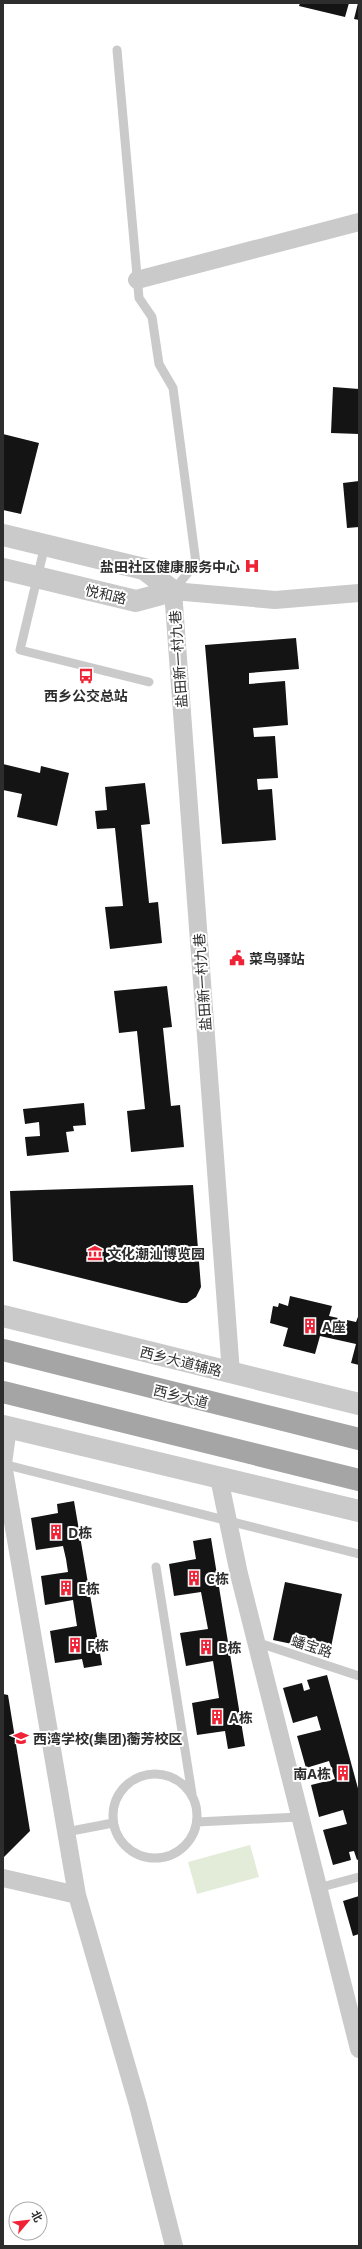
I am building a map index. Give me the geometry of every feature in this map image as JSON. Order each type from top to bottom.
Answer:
[{"type":"main road","name":"西乡大道","points":[[3,1350],[359,1439]]},
{"type":"main road","points":[[3,1392],[359,1480]]},
{"type":"street","points":[[137,280],[359,222]]},
{"type":"street","points":[[3,535],[144,570],[173,591],[275,600],[359,593]]},
{"type":"street","name":"悦和路","points":[[3,569],[136,601],[173,591]]},
{"type":"street","name":"盐田新一村九巷","points":[[173,591],[231,1373]]},
{"type":"street","name":"西乡大道辅路","points":[[3,1316],[359,1404]]},
{"type":"street","points":[[174,2246],[138,2105],[77,1895],[4,1464],[6,1427],[359,1511]]},
{"type":"street","points":[[219,1478],[227,1521],[256,1642],[299,1817],[359,2049]]},
{"type":"street","points":[[3,1878],[77,1895]]},
{"type":"lane","points":[[117,50],[139,298],[152,317],[159,364],[173,388],[196,563],[173,591]]},
{"type":"lane","points":[[45,546],[20,650],[149,682]]},
{"type":"lane","points":[[4,1464],[359,1554]]},
{"type":"lane","points":[[156,1567],[192,1796],[197,1810],[197,1822],[193,1835],[183,1848],[169,1856],[155,1859],[142,1857],[130,1850],[118,1837],[113,1823],[113,1809],[118,1794],[127,1784],[140,1776],[149,1774],[164,1774],[172,1777],[185,1786],[192,1796]]},
{"type":"lane","name":"蟠宝路","points":[[256,1642],[359,1676]]},
{"type":"lane","points":[[197,1822],[299,1817]]},
{"type":"lane","points":[[66,1832],[113,1823]]},
{"type":"lane","points":[[318,1888],[359,1877]]},
{"type":"green space","points":[[250,1845],[259,1877],[197,1894],[188,1862]]},
{"type":"building","points":[[300,3],[349,3],[345,17],[299,6]]},
{"type":"building","points":[[359,3],[359,20],[354,19]]},
{"type":"building","points":[[333,387],[359,389],[359,434],[331,433]]},
{"type":"building","points":[[3,434],[39,443],[21,514],[3,510]]},
{"type":"building","points":[[359,481],[359,527],[347,528],[343,483]]},
{"type":"building","points":[[296,638],[299,669],[249,673],[249,684],[285,681],[288,725],[253,728],[254,737],[275,736],[278,778],[257,779],[258,790],[272,789],[276,840],[222,844],[205,645]]},
{"type":"building","points":[[3,764],[40,773],[41,766],[69,773],[57,826],[17,817],[22,794],[3,790]]},
{"type":"building","points":[[145,783],[150,824],[141,825],[149,903],[158,902],[162,943],[110,949],[105,907],[123,906],[115,828],[97,829],[95,811],[107,810],[105,787]]},
{"type":"building","points":[[167,986],[172,1027],[163,1028],[171,1106],[180,1105],[184,1147],[131,1152],[127,1111],[145,1109],[137,1031],[119,1033],[114,991]]},
{"type":"building","points":[[84,1103],[86,1125],[73,1126],[74,1131],[66,1132],[69,1152],[27,1156],[25,1137],[40,1136],[39,1122],[25,1124],[23,1109]]},
{"type":"building","points":[[193,1185],[201,1287],[196,1297],[187,1303],[181,1303],[13,1261],[10,1191]]},
{"type":"building","name":"A座","points":[[290,1296],[332,1306],[329,1316],[338,1318],[337,1322],[346,1324],[347,1320],[356,1322],[359,1314],[359,1365],[351,1363],[356,1344],[320,1336],[315,1354],[283,1346],[288,1328],[270,1323],[273,1306],[278,1307],[279,1303],[288,1306]]},
{"type":"building","points":[[74,1501],[102,1665],[84,1668],[82,1659],[55,1663],[50,1631],[77,1626],[73,1600],[45,1605],[41,1576],[68,1572],[66,1559],[63,1546],[36,1550],[31,1518],[58,1513],[57,1504]]},
{"type":"building","points":[[211,1538],[245,1746],[228,1749],[225,1731],[197,1735],[192,1703],[219,1698],[213,1661],[186,1666],[180,1633],[208,1629],[201,1592],[174,1596],[169,1564],[196,1559],[193,1541]]},
{"type":"building","points":[[285,1582],[342,1594],[330,1652],[273,1640]]},
{"type":"building","name":"南A栋","points":[[327,1675],[359,1792],[359,1859],[357,1860],[354,1851],[349,1852],[351,1860],[333,1865],[323,1830],[347,1824],[343,1810],[319,1817],[311,1785],[335,1779],[329,1761],[306,1768],[297,1736],[321,1730],[317,1716],[293,1723],[283,1688],[302,1683],[304,1691],[310,1689],[307,1680]]},
{"type":"building","points":[[3,1694],[8,1695],[30,1831],[3,1858]]},
{"type":"building","points":[[359,1896],[359,1934],[353,1936],[343,1901]]},
{"type":"place","name":"盐田社区健康服务中心","points":[[252,566]]},
{"type":"place","name":"西乡公交总站","points":[[86,676]]},
{"type":"place","name":"菜鸟驿站","points":[[237,958]]},
{"type":"place","name":"文化潮汕博览园","points":[[95,1253]]},
{"type":"place","name":"A座","points":[[310,1326]]},
{"type":"place","name":"D栋","points":[[56,1532]]},
{"type":"place","name":"C栋","points":[[194,1578]]},
{"type":"place","name":"E栋","points":[[66,1588]]},
{"type":"place","name":"F栋","points":[[75,1645]]},
{"type":"place","name":"B栋","points":[[206,1647]]},
{"type":"place","name":"A栋","points":[[217,1717]]},
{"type":"place","name":"西湾学校(集团)蘅芳校区","points":[[21,1738]]},
{"type":"place","name":"南A栋","points":[[343,1773]]}]
